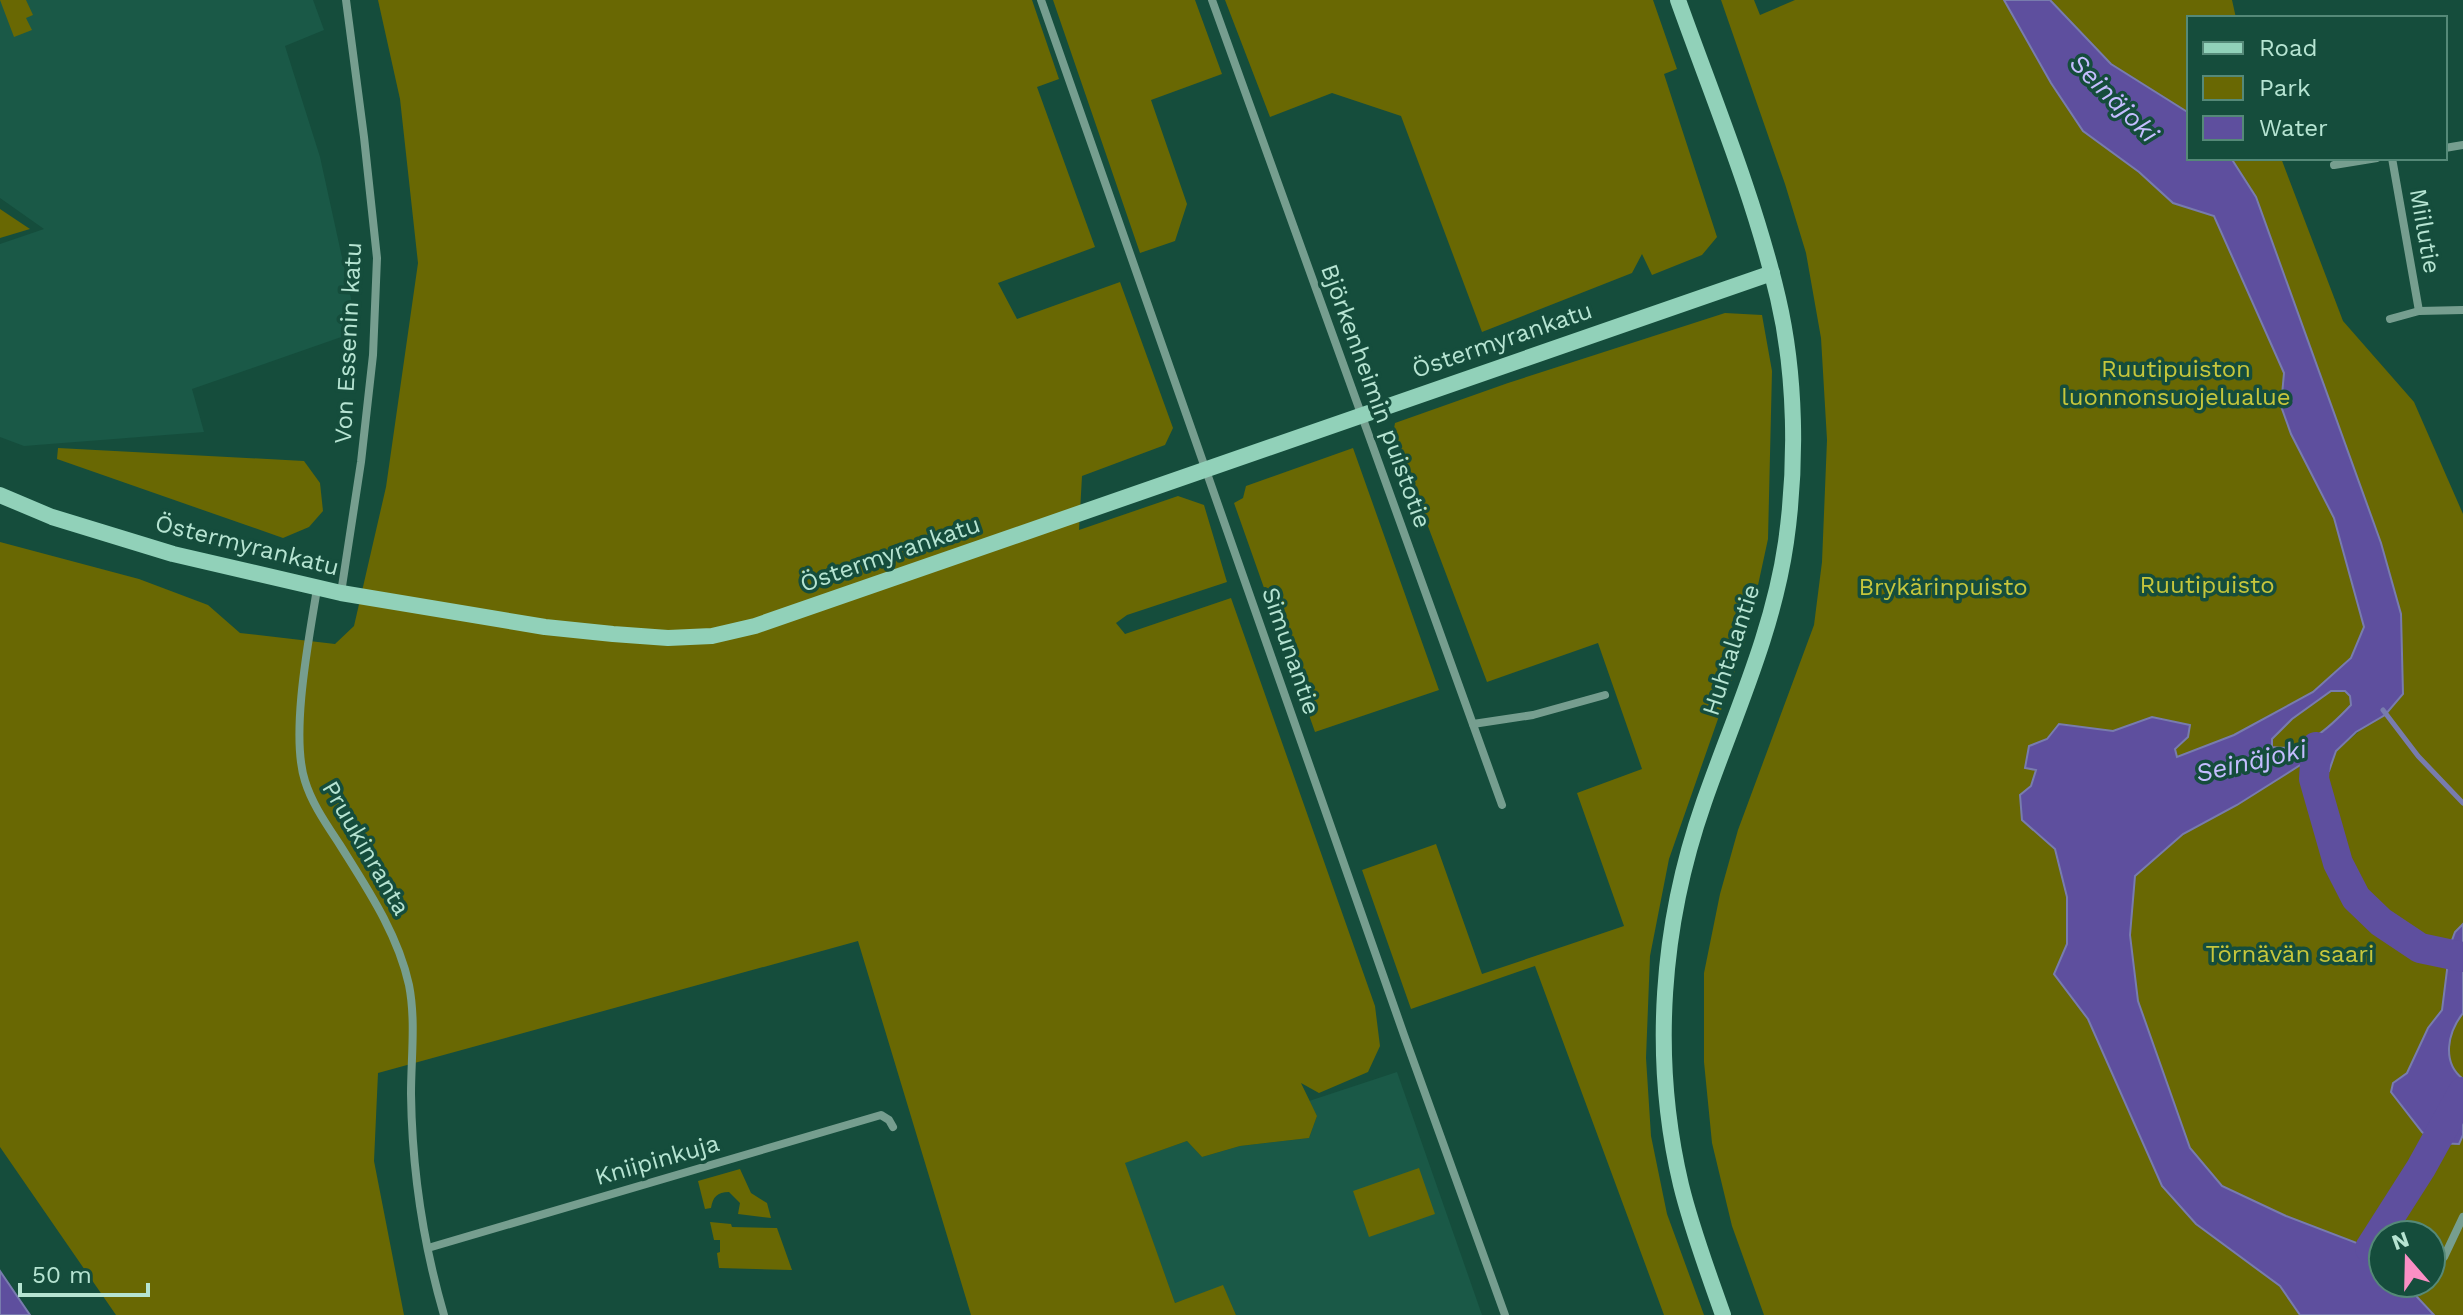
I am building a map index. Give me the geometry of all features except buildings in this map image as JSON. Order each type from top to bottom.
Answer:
[{"type":"street","name":"Von Essenin katu","points":[[341,593],[373,355],[377,258],[346,0]]},
{"type":"street","name":"Simunantie","points":[[1041,0],[1505,1315]]},
{"type":"street","name":"Björkenheimin puistotie","points":[[1212,0],[1502,805]]},
{"type":"street","name":"Huhtalantie","points":[[1678,0],[1747,193],[1772,273],[1788,358],[1792,429],[1786,542],[1776,596],[1760,651],[1703,804],[1687,857],[1674,911],[1665,972],[1662,1033],[1670,1117],[1694,1234],[1723,1315]]},
{"type":"street","points":[[2334,165],[2365,160]]},
{"type":"street","name":"Miilutie","points":[[2392,160],[2419,311]]},
{"type":"street","name":"Östermyrankatu","points":[[0,495],[52,517],[173,554],[317,589],[545,627],[668,638],[712,636],[755,626],[1772,273]]},
{"type":"street","points":[[2390,319],[2419,311],[2463,310]]},
{"type":"street","name":"Pruukinranta","points":[[317,589],[299,736],[304,781],[321,816],[371,894],[394,939],[408,984],[413,1032],[411,1094],[416,1181],[444,1315]]},
{"type":"street","points":[[1473,724],[1533,715],[1605,695]]},
{"type":"street","name":"Kniipinkuja","points":[[428,1248],[881,1115],[893,1127]]},
{"type":"street","points":[[2447,1251],[2463,1217]]},
{"type":"shaded area","points":[[0,0],[313,0],[324,30],[285,46],[320,157],[352,303],[347,335],[192,389],[204,432],[24,446],[0,437],[0,244],[44,229],[0,198]]},
{"type":"shaded area","points":[[1397,1072],[1482,1315],[1236,1315],[1223,1286],[1175,1303],[1124,1163],[1187,1141],[1202,1157],[1240,1146],[1309,1138],[1317,1116],[1309,1101]]},
{"type":"green space","points":[[0,0],[26,0],[33,15],[26,18],[32,30],[14,37]]},
{"type":"green space","points":[[378,0],[1032,0],[1059,79],[1037,87],[1095,247],[998,283],[1017,319],[1120,282],[1173,428],[1165,445],[1082,476],[1079,530],[1178,496],[1204,505],[1227,582],[1127,615],[1116,623],[1125,634],[1231,598],[1375,1006],[1380,1046],[1368,1072],[1319,1093],[1301,1083],[1317,1116],[1309,1138],[1240,1146],[1202,1157],[1187,1141],[1125,1163],[1175,1303],[1223,1285],[1236,1315],[971,1315],[858,941],[378,1073],[374,1161],[404,1315],[116,1315],[0,1147],[0,542],[139,579],[208,605],[240,633],[335,644],[354,626],[386,487],[418,263],[400,99]]},
{"type":"green space","points":[[1053,0],[1195,0],[1222,74],[1151,100],[1187,204],[1175,241],[1140,253]]},
{"type":"green space","points":[[1225,0],[1653,0],[1677,69],[1664,74],[1717,237],[1702,255],[1652,275],[1642,254],[1632,273],[1482,332],[1401,116],[1332,93],[1270,117]]},
{"type":"green space","points":[[1721,0],[1754,0],[1760,15],[1795,0],[2004,0],[2051,83],[2083,131],[2139,172],[2173,203],[2214,216],[2284,373],[2282,406],[2291,434],[2334,518],[2364,627],[2351,658],[2313,692],[2234,735],[2177,758],[2175,749],[2188,737],[2189,725],[2152,717],[2113,731],[2059,724],[2036,770],[2022,820],[2055,849],[2067,897],[2067,944],[2054,975],[2088,1019],[2162,1186],[2196,1224],[2280,1286],[2300,1315],[1764,1315],[1732,1226],[1712,1143],[1704,1062],[1704,973],[1720,894],[1738,830],[1814,625],[1822,562],[1827,440],[1821,338],[1806,253]]},
{"type":"green space","points":[[2050,0],[2232,0],[2236,16],[2187,16],[2187,112],[2111,64]]},
{"type":"green space","name":"Törnävän saari","points":[[2232,160],[2282,160],[2343,321],[2414,402],[2463,514],[2463,1315],[2434,1315],[2419,1299],[2447,1299],[2447,1219],[2367,1219],[2367,1247],[2286,1216],[2222,1186],[2190,1148],[2138,1001],[2130,935],[2135,876],[2183,834],[2237,805],[2291,768],[2302,764],[2329,771],[2336,751],[2403,693],[2401,614],[2381,543],[2256,197]]},
{"type":"green space","points":[[0,209],[30,229],[0,238]]},
{"type":"green space","points":[[1725,313],[1762,315],[1772,371],[1768,539],[1747,636],[1669,859],[1650,956],[1646,1058],[1651,1136],[1667,1214],[1704,1315],[1664,1315],[1535,966],[1411,1009],[1362,870],[1436,844],[1482,974],[1624,926],[1577,793],[1642,769],[1598,643],[1487,682],[1393,434],[1395,423]]},
{"type":"green space","points":[[58,448],[304,461],[320,483],[323,511],[309,527],[283,538],[57,459]]},
{"type":"green space","points":[[1353,448],[1439,690],[1315,732],[1234,503],[1243,498],[1246,486]]},
{"type":"green space","points":[[2331,691],[2345,691],[2350,696],[2351,705],[2335,721],[2306,742],[2284,748],[2272,747],[2272,739],[2292,719]]},
{"type":"green space","points":[[1419,1168],[1435,1214],[1369,1237],[1353,1191]]},
{"type":"green space","points":[[740,1169],[751,1193],[767,1203],[771,1218],[738,1214],[740,1203],[729,1192],[719,1194],[711,1208],[705,1209],[698,1181]]},
{"type":"green space","points":[[710,1222],[731,1224],[732,1227],[777,1228],[792,1270],[719,1268],[717,1253],[720,1252],[720,1240],[714,1240]]},
{"type":"water","name":"Seinäjoki","points":[[2004,0],[2050,0],[2111,64],[2187,112],[2187,160],[2232,160],[2256,197],[2381,543],[2401,614],[2403,694],[2385,715],[2356,732],[2336,751],[2329,771],[2315,773],[2302,764],[2183,834],[2135,876],[2130,935],[2138,1001],[2190,1148],[2222,1186],[2286,1216],[2367,1247],[2367,1299],[2419,1299],[2434,1315],[2300,1315],[2280,1286],[2196,1224],[2162,1186],[2088,1019],[2054,974],[2067,944],[2067,897],[2055,849],[2022,820],[2020,795],[2031,786],[2036,770],[2025,768],[2029,746],[2047,739],[2059,724],[2113,731],[2152,717],[2190,725],[2188,737],[2175,749],[2177,757],[2234,735],[2313,692],[2351,658],[2364,627],[2334,518],[2291,434],[2281,406],[2284,373],[2214,216],[2173,203],[2139,172],[2083,131],[2051,83]],"holes":[[[2331,691],[2345,691],[2350,696],[2351,705],[2326,729],[2306,742],[2284,748],[2272,747],[2272,739],[2292,719]]]},
{"type":"water","points":[[2463,924],[2463,1013],[2451,1038],[2449,1056],[2463,1079],[2463,1135],[2459,1144],[2435,1143],[2422,1132],[2391,1092],[2393,1083],[2407,1073],[2428,1028],[2442,1010],[2447,954],[2455,932]]},
{"type":"water","points":[[0,1271],[30,1315],[0,1315]]},
{"type":"waterway","points":[[2383,710],[2418,756],[2463,803]]},
{"type":"waterway","name":"Seinäjoki","points":[[2316,747],[2314,779],[2338,863],[2356,898],[2381,922],[2420,948],[2463,957]]},
{"type":"waterway","points":[[2388,1219],[2463,1092]]},
{"type":"park label","name":"Ruutipuiston luonnonsuojelualue","points":[[2176,383]]},
{"type":"park label","name":"Ruutipuisto","points":[[2207,585]]},
{"type":"park label","name":"Brykärinpuisto","points":[[1943,587]]}]
